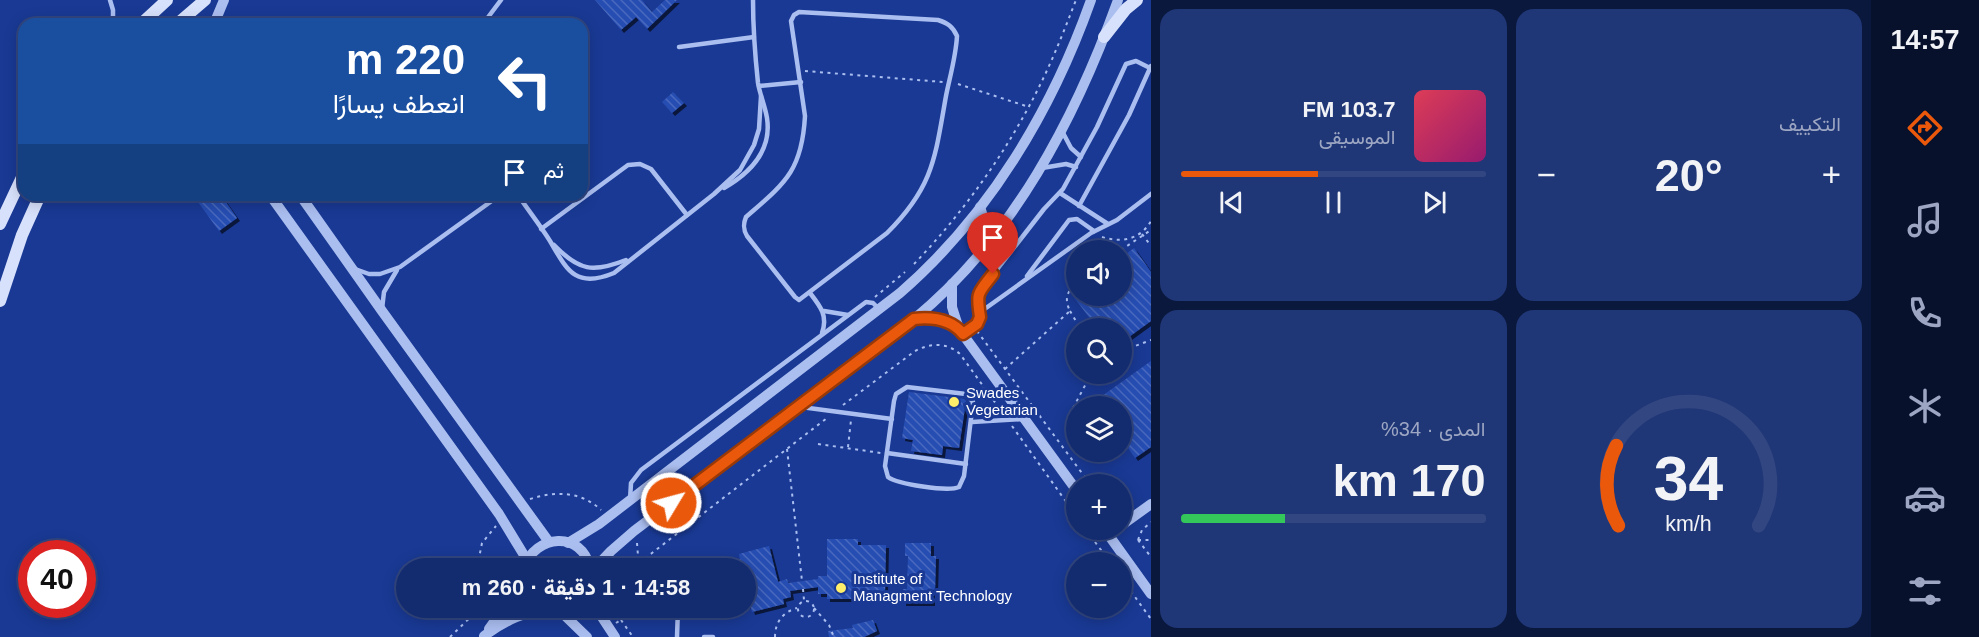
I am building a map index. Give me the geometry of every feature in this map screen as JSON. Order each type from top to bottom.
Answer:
[{"type":"main road","points":[[148,18],[167,0]]},
{"type":"main road","points":[[184,18],[205,0]]},
{"type":"main road","points":[[1104,37],[1126,9],[1137,0]]},
{"type":"main road","points":[[0,224],[18,186]]},
{"type":"main road","points":[[0,301],[22,235],[37,201]]},
{"type":"street","points":[[216,18],[224,0]]},
{"type":"street","points":[[568,543],[613,514],[906,288],[938,258],[980,207],[1023,144],[1070,57],[1091,0]]},
{"type":"street","points":[[604,558],[634,531],[914,319],[952,284],[996,232],[1040,168],[1077,99],[1118,0]]},
{"type":"street","points":[[274,201],[499,514],[522,558]]},
{"type":"street","points":[[304,201],[520,505],[549,542]]},
{"type":"street","points":[[980,207],[984,219],[996,232]]},
{"type":"street","points":[[952,284],[952,307],[961,331],[1066,476]]},
{"type":"street","points":[[914,319],[937,319],[949,322],[961,331]]},
{"type":"street","points":[[1132,518],[1151,504]]},
{"type":"street","points":[[1116,540],[1151,594]]},
{"type":"street","points":[[528,558],[532,552],[549,542],[558,541],[577,547],[586,558]]},
{"type":"street","points":[[484,636],[497,618]]},
{"type":"street","points":[[484,636],[513,618]]},
{"type":"street","points":[[567,618],[587,637]]},
{"type":"street","points":[[602,618],[612,633]]},
{"type":"lane","points":[[110,0],[113,18]]},
{"type":"lane","points":[[488,18],[501,0]]},
{"type":"lane","points":[[714,194],[746,174],[761,155],[767,132],[767,120],[759,86],[753,0]]},
{"type":"lane","points":[[799,12],[947,22],[957,36],[935,158],[921,192],[887,232],[810,293],[802,300],[796,299],[744,230],[747,217],[784,183],[798,157],[805,116],[791,21],[794,15],[799,12]]},
{"type":"lane","points":[[679,47],[754,37]]},
{"type":"lane","points":[[961,331],[974,327],[979,321],[980,313],[976,300],[981,290],[1044,209],[1060,193],[1076,167],[1125,64],[1136,61],[1151,67],[1129,115],[1079,206]]},
{"type":"lane","points":[[759,86],[801,82]]},
{"type":"lane","points":[[522,201],[550,241],[562,264],[570,272],[592,279],[614,273],[714,194],[740,170],[754,145],[759,129],[761,96]]},
{"type":"lane","points":[[1062,130],[1071,148],[1081,157]]},
{"type":"lane","points":[[588,195],[628,165],[640,164],[651,169],[687,215]]},
{"type":"lane","points":[[1040,168],[1066,164],[1076,167]]},
{"type":"lane","points":[[1060,193],[1108,225]]},
{"type":"lane","points":[[980,313],[1092,232],[1118,220],[1151,194]]},
{"type":"lane","points":[[350,266],[359,271],[380,274],[400,267],[492,201]]},
{"type":"lane","points":[[542,230],[580,201]]},
{"type":"lane","points":[[1024,281],[1069,220],[1074,218],[1092,232]]},
{"type":"lane","points":[[550,241],[569,260],[588,268],[609,267],[630,259]]},
{"type":"lane","points":[[382,311],[384,292],[400,267]]},
{"type":"lane","points":[[810,293],[824,311],[825,324],[821,335]]},
{"type":"lane","points":[[629,501],[631,483],[637,474],[848,315],[870,301],[879,309]]},
{"type":"lane","points":[[824,311],[848,315]]},
{"type":"lane","points":[[906,387],[966,394],[971,397],[974,407],[963,482],[954,489],[948,489],[892,480],[885,471],[896,394],[906,387]]},
{"type":"lane","points":[[798,406],[892,419]]},
{"type":"lane","points":[[972,422],[1024,419]]},
{"type":"lane","points":[[887,453],[966,464]]},
{"type":"lane","points":[[677,637],[678,618]]},
{"type":"lane","points":[[704,637],[713,637]]},
{"type":"path","points":[[870,301],[909,269],[932,245],[987,175],[1040,85],[1076,0]]},
{"type":"path","points":[[1132,242],[1142,234],[1151,221]]},
{"type":"path","points":[[1092,232],[1111,240],[1122,240],[1151,230]]},
{"type":"path","points":[[1142,234],[1151,246]]},
{"type":"path","points":[[1068,306],[1075,318]]},
{"type":"path","points":[[971,397],[1071,311]]},
{"type":"path","points":[[974,327],[1083,474]]},
{"type":"path","points":[[1132,347],[1151,340]]},
{"type":"path","points":[[645,558],[915,351],[928,345],[946,345],[956,350],[1066,502]]},
{"type":"path","points":[[848,447],[852,413]]},
{"type":"path","points":[[818,444],[887,453]]},
{"type":"path","points":[[787,449],[802,581]]},
{"type":"path","points":[[520,505],[531,498],[550,493],[565,494],[578,496],[601,510],[607,506],[613,514]]},
{"type":"path","points":[[479,558],[482,543],[497,524],[493,519],[499,514]]},
{"type":"path","points":[[1138,540],[1142,530],[1151,522]]},
{"type":"path","points":[[634,531],[638,558]]},
{"type":"path","points":[[1138,540],[1151,540]]},
{"type":"path","points":[[1138,540],[1151,557]]},
{"type":"path","points":[[803,590],[804,600]]},
{"type":"path","points":[[1132,593],[1151,619]]},
{"type":"path","points":[[775,637],[776,626],[782,616],[797,608],[804,600]]},
{"type":"path","points":[[804,600],[811,602],[829,625],[834,637]]},
{"type":"path","points":[[797,608],[799,614],[805,617],[812,615],[814,608]]},
{"type":"path","points":[[450,637],[470,618]]},
{"type":"path","points":[[612,633],[621,620],[633,637]]},
{"type":"building","points":[[595,0],[642,0],[652,12],[665,0],[677,0],[647,29],[636,17],[621,30]]},
{"type":"building","points":[[673,92],[684,103],[672,113],[662,102]]},
{"type":"building","points":[[197,201],[225,201],[237,218],[219,231]]},
{"type":"building","points":[[1134,248],[1151,272],[1151,321],[1132,335],[1132,318],[1090,318],[1080,306],[1132,306],[1132,250]]},
{"type":"building","points":[[1151,361],[1151,447],[1135,458],[1132,454],[1132,396],[1102,396],[1119,384],[1132,384],[1132,375]]},
{"type":"building","points":[[909,392],[966,401],[959,448],[943,446],[942,455],[911,451],[913,440],[902,438]]},
{"type":"building","points":[[827,539],[858,539],[858,545],[886,545],[885,591],[859,591],[859,599],[827,599],[827,594],[818,594],[818,587],[790,591],[791,597],[783,599],[784,604],[756,611],[756,558],[740,558],[739,554],[769,546],[778,582],[787,579],[788,583],[827,576]]},
{"type":"building","points":[[905,543],[931,543],[931,556],[936,556],[935,590],[932,590],[932,603],[903,603],[903,589],[907,589],[908,556],[905,556]]},
{"type":"building","points":[[873,620],[877,631],[864,637],[829,637],[828,631],[853,628],[852,625]]},
{"type":"place","name":"Swades Vegetarian","points":[[954,402]]},
{"type":"place","name":"Institute of Managment Technology","points":[[841,588]]},
{"type":"route","points":[[671,503],[914,319],[926,318],[949,322],[963,334],[974,327],[980,317],[976,300],[993,274]]}]
